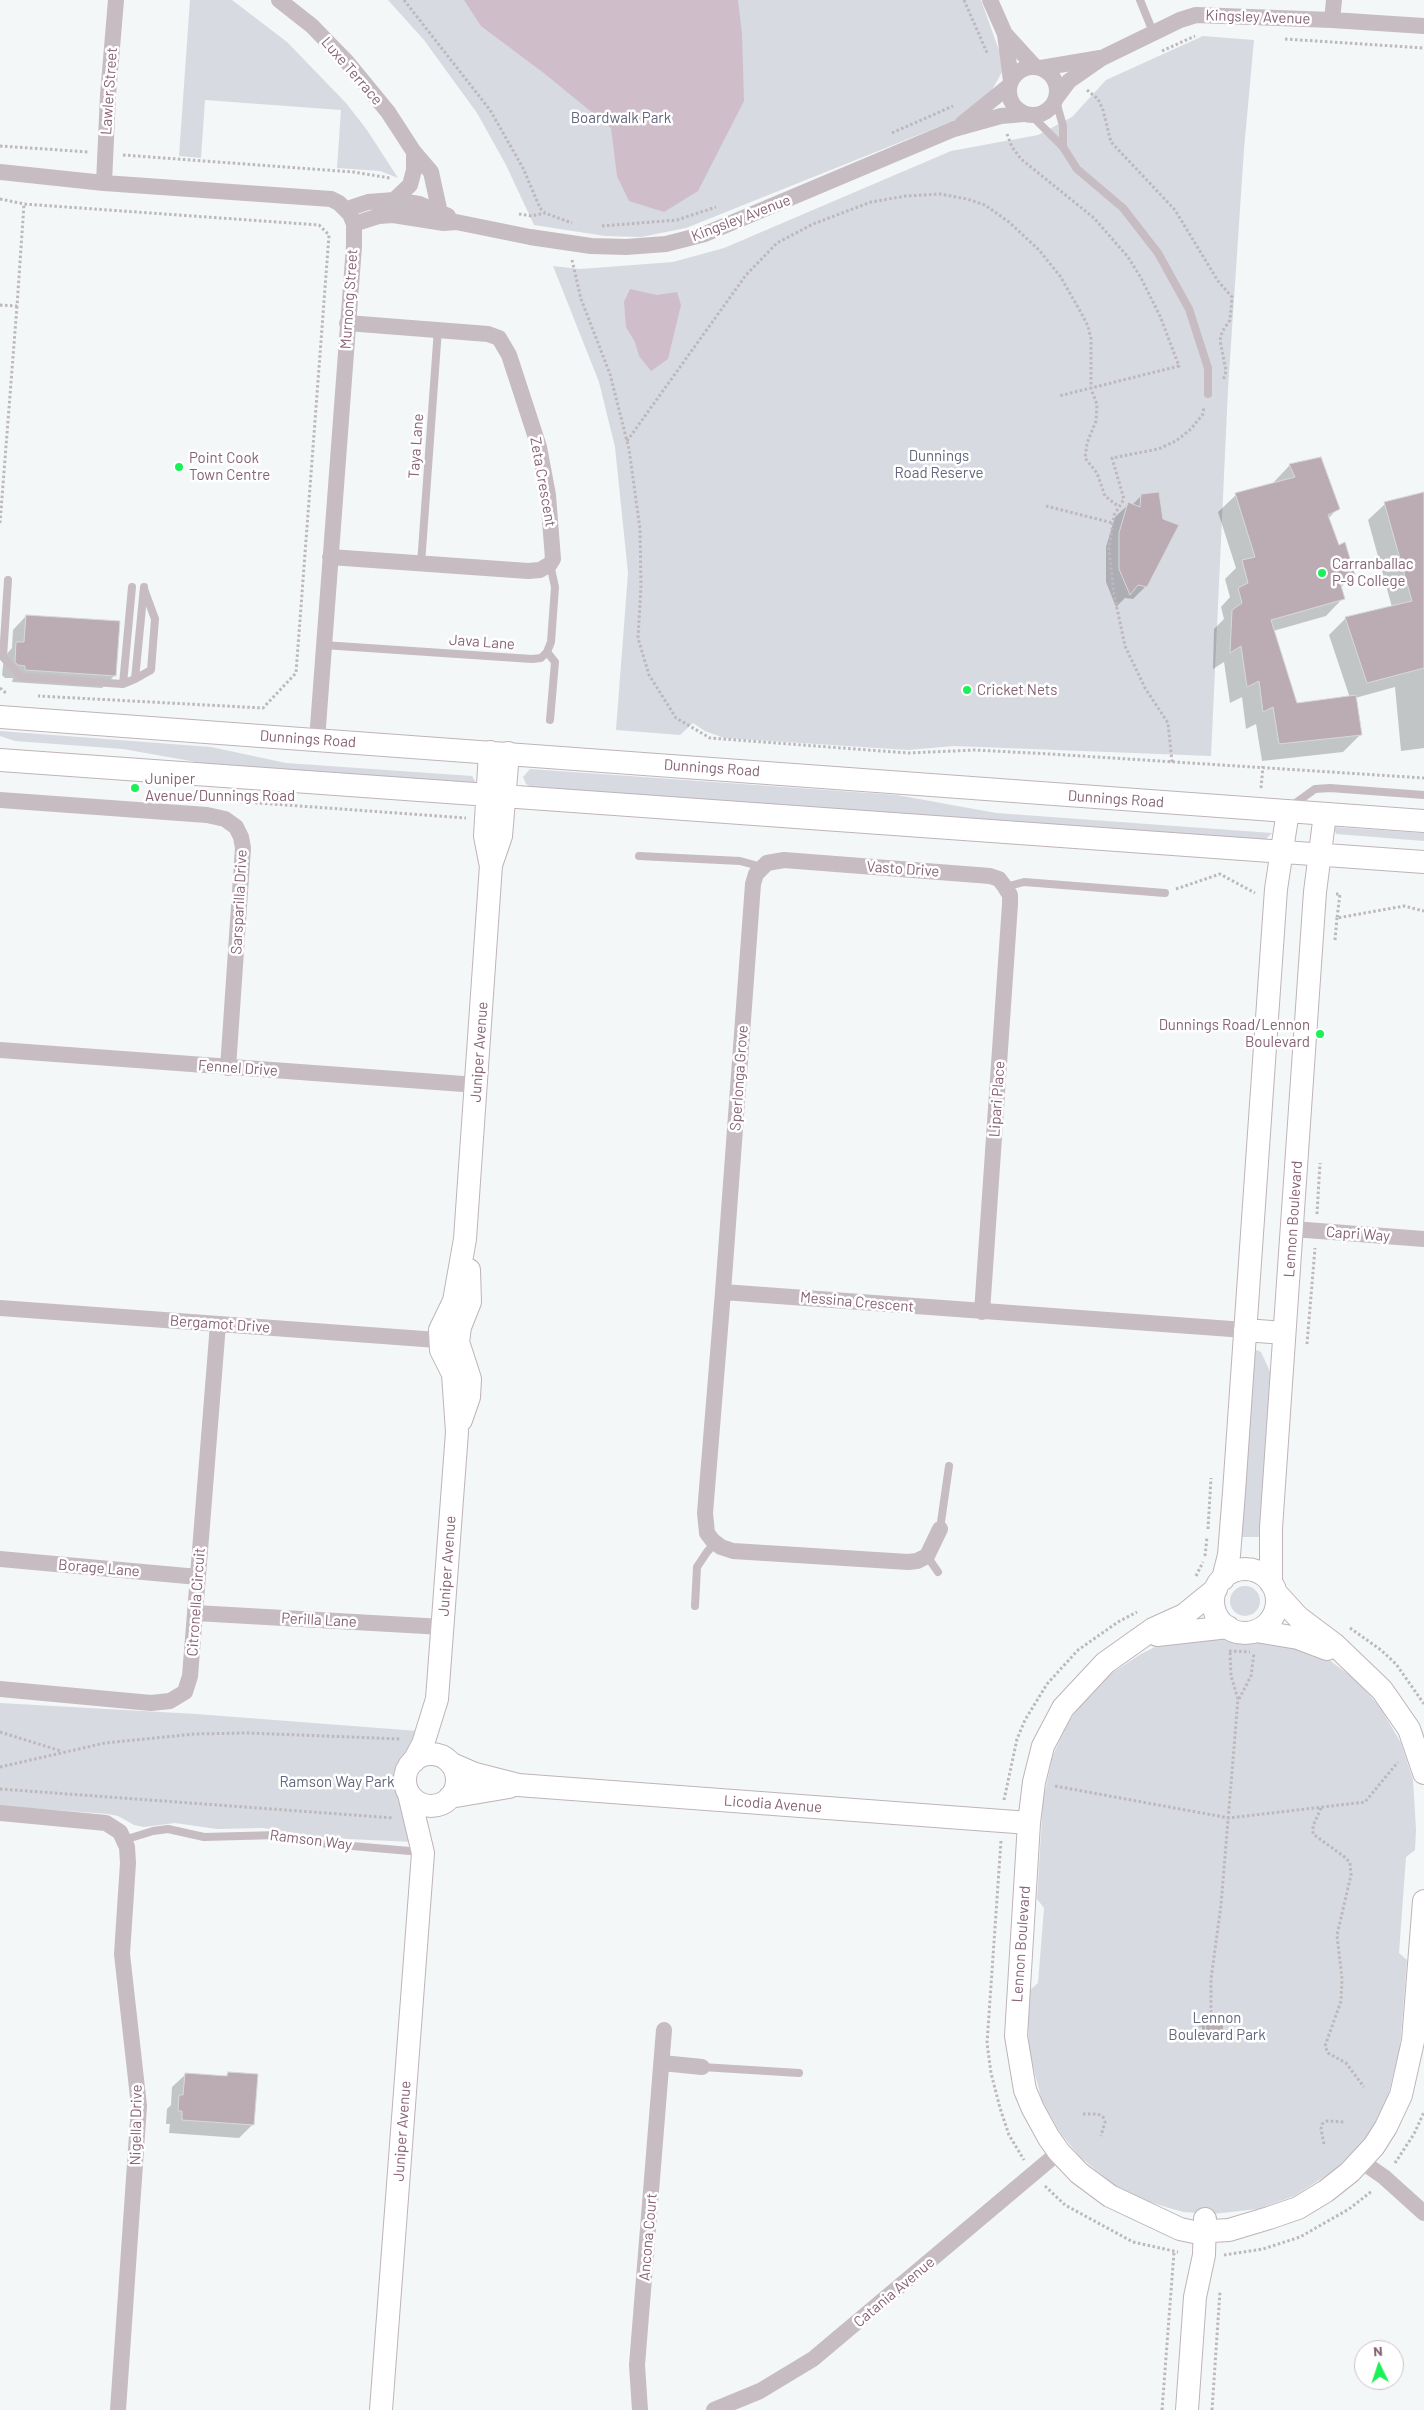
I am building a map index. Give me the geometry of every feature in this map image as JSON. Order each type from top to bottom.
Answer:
[{"type":"street","name":"Lawler Street","points":[[104,183],[116,0]]},
{"type":"street","name":"Luxe Terrace","points":[[278,0],[312,26],[348,62],[388,112],[414,152],[431,172],[440,213]]},
{"type":"street","points":[[990,0],[1005,34],[1010,83],[1008,93],[1013,106],[1027,114],[1043,113],[1056,99],[1056,82],[1047,71],[1038,67],[1005,34]]},
{"type":"street","points":[[1332,20],[1334,0]]},
{"type":"street","name":"Kingsley Avenue","points":[[1056,99],[1069,80],[1102,58],[1180,20],[1196,16],[1332,20],[1424,26]]},
{"type":"street","name":"Kingsley Avenue","points":[[1038,67],[1102,58]]},
{"type":"street","points":[[1010,83],[1021,70],[1038,67]]},
{"type":"street","name":"Kingsley Avenue","points":[[954,130],[1010,83]]},
{"type":"street","name":"Kingsley Avenue","points":[[350,217],[393,215],[444,223],[456,222],[530,238],[569,243],[626,247],[666,244],[705,234],[954,130],[1001,116],[1027,114]]},
{"type":"street","points":[[394,200],[410,185],[414,170],[414,152]]},
{"type":"street","points":[[0,172],[104,183],[331,199],[350,217]]},
{"type":"street","name":"Kingsley Avenue","points":[[350,217],[368,202],[394,200],[419,204],[456,222]]},
{"type":"street","name":"Murnong Street","points":[[317,740],[347,323],[350,217]]},
{"type":"street","name":"Zeta Crescent","points":[[347,323],[488,334],[499,338],[505,345],[527,405],[540,456],[548,495],[553,549],[550,564]]},
{"type":"street","points":[[330,557],[421,565],[528,571],[540,570],[550,564]]},
{"type":"street","name":"Dunnings Road","points":[[0,716],[1424,821]]},
{"type":"street","points":[[0,748],[48,764]]},
{"type":"street","points":[[496,796],[499,753]]},
{"type":"street","points":[[0,760],[1424,862]]},
{"type":"street","name":"Juniper Avenue","points":[[414,1761],[423,1744],[437,1699],[457,1432],[453,1374],[441,1350],[449,1341],[440,1330],[456,1292],[465,1239],[491,865],[485,836],[486,819],[496,796]]},
{"type":"street","name":"Juniper Avenue","points":[[491,865],[501,836],[496,796]]},
{"type":"street","name":"Sarsparilla Drive","points":[[0,800],[207,815],[225,818],[236,827],[241,837],[243,848],[228,1068]]},
{"type":"street","points":[[1288,811],[1276,889],[1229,1548],[1214,1601],[1219,1619],[1228,1627],[1241,1632],[1255,1642],[1298,1638],[1344,1656]]},
{"type":"street","name":"Lennon Boulevard","points":[[1274,1588],[1270,1541],[1315,892],[1325,814]]},
{"type":"street","name":"Vasto Drive","points":[[762,867],[772,862],[784,860],[990,876],[999,879],[1005,887]]},
{"type":"street","name":"Sperlonga Grove","points":[[723,1292],[753,884],[756,874],[762,867]]},
{"type":"street","name":"Lipari Place","points":[[982,1312],[1010,904],[1010,895],[1005,887]]},
{"type":"street","name":"Fennel Drive","points":[[0,1050],[477,1085]]},
{"type":"street","name":"Capri Way","points":[[1293,1229],[1424,1238]]},
{"type":"street","points":[[723,1292],[705,1513],[707,1532],[715,1543],[734,1551],[917,1561],[927,1556],[940,1528]]},
{"type":"street","name":"Messina Crescent","points":[[723,1292],[1245,1330]]},
{"type":"street","name":"Bergamot Drive","points":[[0,1308],[449,1341]]},
{"type":"street","name":"Citronella Circuit","points":[[0,1689],[151,1703],[175,1699],[185,1692],[190,1680],[218,1324]]},
{"type":"street","points":[[1245,1330],[1284,1334]]},
{"type":"street","name":"Borage Lane","points":[[0,1559],[198,1577]]},
{"type":"street","points":[[1220,1584],[1237,1571],[1248,1570],[1259,1573],[1298,1617],[1334,1644],[1344,1656],[1382,1690],[1395,1706],[1415,1743],[1424,1773]]},
{"type":"street","name":"Lennon Boulevard","points":[[1220,1584],[1184,1615],[1152,1629],[1105,1663],[1063,1708],[1043,1746],[1034,1782],[1029,1824],[1016,2036],[1026,2090],[1042,2127],[1059,2152],[1091,2184],[1128,2206],[1158,2218],[1198,2225],[1248,2223],[1277,2216],[1304,2204],[1338,2182],[1361,2161],[1386,2127],[1406,2080],[1413,2041],[1424,1902]]},
{"type":"street","points":[[1255,1642],[1272,1618],[1277,1603],[1274,1588]]},
{"type":"street","name":"Perilla Lane","points":[[195,1613],[443,1627]]},
{"type":"street","name":"Lennon Boulevard","points":[[1133,1644],[1174,1632],[1228,1627]]},
{"type":"street","name":"Juniper Avenue","points":[[437,1699],[450,1762]]},
{"type":"street","points":[[431,1754],[450,1762],[456,1773],[457,1783],[447,1800],[427,1806],[416,1802],[409,1794],[405,1778],[408,1768],[414,1761],[424,1755],[431,1754]]},
{"type":"street","name":"Licodia Avenue","points":[[450,1762],[475,1774],[518,1785],[1029,1824]]},
{"type":"street","name":"Licodia Avenue","points":[[447,1800],[518,1785]]},
{"type":"street","name":"Juniper Avenue","points":[[381,2410],[423,1852],[409,1794]]},
{"type":"street","name":"Juniper Avenue","points":[[423,1852],[447,1800]]},
{"type":"street","points":[[0,1813],[106,1823],[117,1829],[124,1840]]},
{"type":"street","name":"Nigella Drive","points":[[118,2410],[139,2106],[122,1954],[128,1863],[124,1840]]},
{"type":"street","name":"Ancona Court","points":[[640,2410],[637,2365],[664,2030]]},
{"type":"street","points":[[662,2063],[702,2067]]},
{"type":"street","name":"Catania Avenue","points":[[714,2410],[760,2391],[814,2359],[1059,2152]]},
{"type":"street","points":[[1361,2161],[1384,2177],[1424,2213]]},
{"type":"street","points":[[1187,2410],[1195,2297],[1190,2254],[1198,2225]]},
{"type":"lane","points":[[1140,0],[1154,32]]},
{"type":"lane","points":[[1056,99],[1063,126],[1063,147]]},
{"type":"lane","points":[[1027,114],[1063,147],[1077,169],[1123,208],[1158,253],[1189,309],[1208,368],[1208,394]]},
{"type":"lane","name":"Taya Lane","points":[[421,565],[438,329]]},
{"type":"lane","points":[[550,564],[554,587],[551,642],[548,652],[555,662],[550,720]]},
{"type":"lane","points":[[8,580],[3,657],[21,678],[123,684],[135,679],[150,670],[155,619],[144,588],[135,679]]},
{"type":"lane","points":[[123,684],[132,587]]},
{"type":"lane","name":"Java Lane","points":[[324,645],[532,660],[541,658],[548,652]]},
{"type":"lane","points":[[1288,811],[1290,806],[1316,789],[1424,795]]},
{"type":"lane","points":[[639,856],[740,861],[762,867]]},
{"type":"lane","points":[[1005,887],[1024,882],[1165,893]]},
{"type":"lane","points":[[940,1528],[949,1466]]},
{"type":"lane","points":[[695,1606],[697,1567],[706,1552],[715,1543]]},
{"type":"lane","points":[[927,1556],[938,1572]]},
{"type":"lane","name":"Ramson Way","points":[[124,1840],[153,1831],[168,1829],[204,1837],[278,1835],[324,1844],[423,1852]]},
{"type":"lane","points":[[702,2067],[799,2073]]},
{"type":"path","points":[[404,0],[490,110],[519,160],[540,208],[545,213],[576,225]]},
{"type":"path","points":[[964,0],[989,62]]},
{"type":"path","points":[[1158,53],[1202,33]]},
{"type":"path","points":[[1282,38],[1424,48]]},
{"type":"path","points":[[1060,119],[1092,86]]},
{"type":"path","points":[[1087,90],[1098,99],[1103,110],[1111,142],[1175,210],[1218,281],[1232,297],[1230,320],[1222,332],[1220,340],[1226,371]]},
{"type":"path","points":[[883,137],[957,104]]},
{"type":"path","points":[[1001,116],[1012,147],[1021,159],[1094,218],[1128,257],[1142,278],[1160,316],[1179,366],[1059,396]]},
{"type":"path","points":[[0,146],[353,172],[383,176],[410,185]]},
{"type":"path","points":[[627,441],[746,275],[777,243],[813,224],[871,202],[906,196],[940,194],[967,199],[985,205],[1009,222],[1039,250],[1060,276],[1088,326],[1091,339],[1091,389],[1097,404],[1096,421],[1087,443],[1085,458],[1097,474],[1105,496],[1118,506]]},
{"type":"path","points":[[0,198],[24,204],[319,225],[328,235],[296,673],[263,708],[34,696]]},
{"type":"path","points":[[0,523],[24,204]]},
{"type":"path","points":[[593,227],[677,220],[719,206]]},
{"type":"path","points":[[517,214],[532,216],[545,213]]},
{"type":"path","points":[[569,243],[572,268],[581,299],[610,374],[627,441],[640,529],[641,586],[638,638],[649,675],[676,718],[710,738],[908,753],[975,750],[1424,778]]},
{"type":"path","points":[[0,305],[17,306]]},
{"type":"path","points":[[1172,762],[1168,723],[1145,688],[1124,646],[1109,549],[1118,506],[1124,499],[1112,458],[1158,449],[1176,441],[1191,429],[1202,414],[1208,394]]},
{"type":"path","points":[[1046,506],[1113,523]]},
{"type":"path","points":[[0,688],[5,694],[15,695]]},
{"type":"path","points":[[229,801],[486,819]]},
{"type":"path","points":[[1165,893],[1220,874],[1254,893]]},
{"type":"path","points":[[1334,947],[1340,894]]},
{"type":"path","points":[[1337,918],[1404,906],[1424,911]]},
{"type":"path","points":[[1307,1351],[1320,1162]]},
{"type":"path","points":[[1193,1580],[1204,1560],[1212,1470]]},
{"type":"path","points":[[1142,1610],[1092,1638],[1059,1669],[1025,1720],[1017,1739],[1007,1778],[1001,1821],[987,2043],[991,2073],[1006,2126],[1017,2148],[1034,2174],[1065,2204],[1133,2242],[1190,2254],[1222,2255],[1263,2249],[1300,2237],[1350,2209],[1384,2177],[1404,2151],[1424,2112]]},
{"type":"path","points":[[1345,1624],[1375,1645],[1396,1664],[1424,1704]]},
{"type":"path","points":[[1238,1699],[1252,1676],[1255,1642]]},
{"type":"path","points":[[1204,2036],[1201,2032],[1200,2023],[1206,2015],[1211,2013],[1211,1979],[1229,1818],[1238,1699],[1231,1676],[1230,1651]]},
{"type":"path","points":[[0,1732],[62,1752]]},
{"type":"path","points":[[0,1767],[62,1752],[129,1739],[194,1734],[248,1733],[406,1740]]},
{"type":"path","points":[[1007,1778],[1229,1818],[1365,1802],[1415,1743]]},
{"type":"path","points":[[0,1789],[400,1818]]},
{"type":"path","points":[[1321,1808],[1313,1826],[1313,1834],[1346,1858],[1350,1863],[1351,1874],[1337,1935],[1342,1979],[1341,2001],[1325,2046],[1328,2053],[1346,2063],[1364,2087]]},
{"type":"path","points":[[1083,2114],[1098,2114],[1104,2117],[1106,2122],[1101,2136]]},
{"type":"path","points":[[1324,2144],[1322,2124],[1327,2121],[1344,2122]]},
{"type":"path","points":[[1162,2410],[1190,2254]]},
{"type":"path","points":[[1212,2410],[1220,2285]]},
{"type":"green space","points":[[190,0],[232,0],[287,42],[346,103],[367,130],[398,178],[380,171],[337,168],[341,110],[205,100],[201,158],[179,156]]},
{"type":"green space","name":"Boardwalk Park","points":[[388,0],[981,0],[1000,53],[1002,72],[992,90],[963,117],[686,228],[641,237],[605,236],[534,225],[506,165],[477,113],[424,40]]},
{"type":"green space","name":"Dunnings Road Reserve","points":[[1203,36],[1254,40],[1244,149],[1228,389],[1211,756],[954,746],[908,750],[724,738],[705,731],[693,723],[680,735],[616,730],[628,573],[615,447],[599,382],[553,266],[580,269],[673,262],[724,248],[951,151],[1038,135],[1072,117],[1106,80]]},
{"type":"green space","points":[[0,731],[211,747],[286,763],[472,776],[475,781],[474,783],[230,768],[123,749],[15,741],[0,736]]},
{"type":"green space","points":[[530,769],[897,795],[996,813],[1272,833],[1265,840],[531,787],[526,784],[523,777]]},
{"type":"green space","points":[[1334,827],[1424,833],[1424,841],[1336,834]]},
{"type":"green space","points":[[1254,1349],[1261,1352],[1272,1376],[1261,1537],[1238,1537]]},
{"type":"green space","points":[[1245,1586],[1256,1590],[1260,1601],[1256,1612],[1245,1616],[1234,1612],[1230,1601],[1234,1590]]},
{"type":"green space","name":"Lennon Boulevard Park","points":[[1227,1638],[1243,1641],[1267,1640],[1328,1659],[1356,1680],[1380,1707],[1401,1743],[1413,1780],[1416,1830],[1415,1850],[1406,1857],[1399,1953],[1407,1960],[1400,2048],[1387,2100],[1371,2130],[1360,2145],[1335,2170],[1294,2196],[1258,2209],[1212,2214],[1183,2212],[1149,2202],[1118,2188],[1080,2157],[1061,2134],[1042,2101],[1029,2051],[1028,2018],[1030,1990],[1038,1983],[1044,1908],[1037,1899],[1043,1800],[1053,1755],[1067,1725],[1075,1712],[1099,1685],[1112,1673],[1141,1654],[1159,1645]]},
{"type":"green space","name":"Ramson Way Park","points":[[0,1703],[196,1714],[418,1731],[409,1753],[401,1763],[396,1777],[413,1842],[328,1838],[263,1828],[217,1829],[175,1823],[144,1827],[134,1825],[118,1816],[108,1814],[0,1806]]},
{"type":"shaded area","points":[[464,0],[738,0],[742,34],[744,101],[698,191],[664,212],[629,201],[617,176],[611,128],[545,74],[481,26]]},
{"type":"shaded area","points":[[630,289],[657,295],[677,292],[681,305],[668,359],[651,371],[639,356],[635,342],[626,327],[624,302]]},
{"type":"building","points":[[1321,457],[1340,509],[1328,515],[1339,545],[1345,542],[1355,575],[1340,582],[1345,599],[1271,620],[1297,703],[1356,695],[1362,735],[1279,744],[1273,707],[1263,712],[1259,681],[1247,687],[1241,646],[1230,653],[1232,610],[1242,603],[1238,588],[1248,583],[1242,560],[1255,557],[1235,493],[1295,477],[1289,464]]},
{"type":"building","points":[[1159,492],[1163,519],[1179,525],[1147,587],[1138,585],[1130,595],[1119,569],[1119,533],[1128,502],[1140,507],[1141,494]]},
{"type":"building","points":[[1424,492],[1424,668],[1367,683],[1345,617],[1412,601],[1384,502]]},
{"type":"building","points":[[26,615],[120,621],[116,676],[25,670],[25,666],[18,665],[15,662],[16,642],[24,642]]},
{"type":"building","points":[[1216,2016],[1224,2021],[1223,2032],[1213,2037],[1205,2031],[1206,2021]]},
{"type":"building","points":[[228,2072],[258,2074],[254,2125],[182,2120],[182,2111],[178,2111],[179,2095],[183,2095],[185,2073],[227,2076]]},
{"type":"place","name":"Point Cook Town Centre","points":[[179,467]]},
{"type":"place","name":"Carranballac P-9 College","points":[[1322,573]]},
{"type":"place","name":"Cricket Nets","points":[[967,690]]},
{"type":"place","name":"Juniper Avenue/Dunnings Road","points":[[135,788]]},
{"type":"place","name":"Dunnings Road/Lennon Boulevard","points":[[1320,1034]]}]
